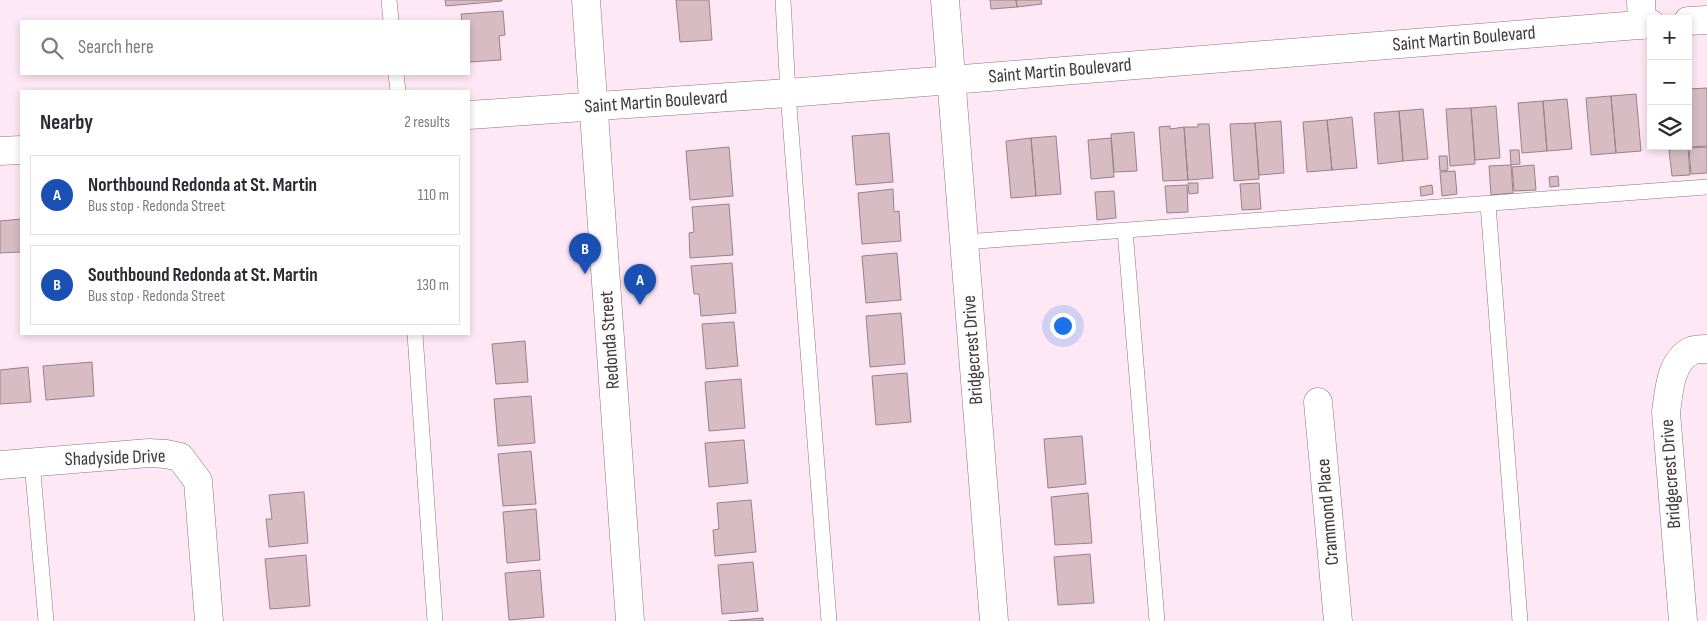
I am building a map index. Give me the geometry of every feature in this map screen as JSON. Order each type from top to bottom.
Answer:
[{"type":"street","name":"Redonda Street","points":[[586,0],[630,621]]},
{"type":"street","name":"Bridgecrest Drive","points":[[944,0],[994,621]]},
{"type":"street","name":"Saint Martin Boulevard","points":[[470,116],[788,93],[1645,16]]},
{"type":"street","points":[[1692,21],[1707,20]]},
{"type":"street","points":[[0,151],[20,150]]},
{"type":"street","name":"Bridgecrest Drive","points":[[1683,621],[1666,412],[1671,381],[1678,361],[1692,350],[1707,349]]},
{"type":"street","name":"Crammond Place","points":[[1318,402],[1338,621]]},
{"type":"street","name":"Shadyside Drive","points":[[0,465],[149,453],[180,457],[198,480],[209,621]]},
{"type":"lane","points":[[389,0],[391,20]]},
{"type":"lane","points":[[783,0],[788,93],[829,621]]},
{"type":"lane","points":[[396,75],[398,90]]},
{"type":"lane","points":[[964,242],[1707,188]]},
{"type":"lane","points":[[1488,204],[1520,621]]},
{"type":"lane","points":[[1125,230],[1157,621]]},
{"type":"lane","points":[[416,335],[435,621]]},
{"type":"lane","points":[[32,462],[46,621]]},
{"type":"building","points":[[445,0],[502,0],[502,1],[446,6]]},
{"type":"building","points":[[676,0],[709,0],[712,40],[680,42]]},
{"type":"building","points":[[990,0],[1016,0],[1017,7],[991,9]]},
{"type":"building","points":[[1016,0],[1041,0],[1042,4],[1017,7]]},
{"type":"building","points":[[503,11],[505,35],[499,36],[501,60],[470,62],[470,20],[462,20],[461,14]]},
{"type":"building","points":[[1707,88],[1707,146],[1692,147],[1692,89]]},
{"type":"building","points":[[1636,94],[1641,151],[1616,153],[1611,96]]},
{"type":"building","points":[[1611,96],[1616,153],[1591,155],[1586,98]]},
{"type":"building","points":[[1567,99],[1572,149],[1547,151],[1543,101]]},
{"type":"building","points":[[1543,101],[1547,151],[1522,153],[1518,103]]},
{"type":"building","points":[[1496,106],[1500,158],[1475,160],[1471,108]]},
{"type":"building","points":[[1471,108],[1475,164],[1450,166],[1446,109]]},
{"type":"building","points":[[1423,109],[1428,159],[1403,161],[1399,111]]},
{"type":"building","points":[[1399,111],[1403,161],[1378,164],[1374,113]]},
{"type":"building","points":[[1352,117],[1357,168],[1332,170],[1327,120]]},
{"type":"building","points":[[1327,120],[1332,170],[1307,172],[1303,122]]},
{"type":"building","points":[[1281,121],[1284,173],[1259,175],[1255,123]]},
{"type":"building","points":[[1255,123],[1259,179],[1234,181],[1230,124]]},
{"type":"building","points":[[1198,124],[1209,124],[1213,178],[1188,180],[1184,127],[1198,127]]},
{"type":"building","points":[[1170,126],[1170,129],[1184,127],[1188,180],[1163,181],[1159,127]]},
{"type":"building","points":[[1134,132],[1137,171],[1114,172],[1111,134]]},
{"type":"building","points":[[889,133],[893,182],[856,185],[852,136]]},
{"type":"building","points":[[1056,136],[1061,194],[1036,196],[1031,138]]},
{"type":"building","points":[[1031,138],[1036,196],[1011,198],[1006,141]]},
{"type":"building","points":[[1111,138],[1114,177],[1091,179],[1088,140]]},
{"type":"building","points":[[729,147],[733,196],[690,200],[686,151]]},
{"type":"building","points":[[1707,147],[1707,173],[1691,174],[1689,150],[1692,150],[1692,148]]},
{"type":"building","points":[[1510,150],[1519,150],[1520,164],[1511,165]]},
{"type":"building","points":[[1669,150],[1688,150],[1690,175],[1672,176]]},
{"type":"building","points":[[1439,156],[1447,156],[1448,170],[1440,171]]},
{"type":"building","points":[[1511,165],[1513,193],[1491,195],[1489,166]]},
{"type":"building","points":[[1534,165],[1536,190],[1514,191],[1512,167]]},
{"type":"building","points":[[1455,171],[1457,194],[1442,196],[1440,172]]},
{"type":"building","points":[[1558,176],[1559,186],[1550,187],[1549,177]]},
{"type":"building","points":[[1188,183],[1198,183],[1198,193],[1189,194]]},
{"type":"building","points":[[1259,183],[1261,209],[1242,210],[1240,184]]},
{"type":"building","points":[[1187,185],[1188,212],[1167,213],[1165,186]]},
{"type":"building","points":[[1432,185],[1433,194],[1421,196],[1420,187]]},
{"type":"building","points":[[893,189],[894,212],[899,211],[901,241],[862,244],[858,193]]},
{"type":"building","points":[[1114,191],[1116,218],[1097,220],[1095,192]]},
{"type":"building","points":[[729,204],[733,255],[690,258],[689,233],[694,232],[692,207]]},
{"type":"building","points":[[20,219],[20,252],[0,253],[0,221]]},
{"type":"building","points":[[897,253],[901,300],[866,303],[862,256]]},
{"type":"building","points":[[732,263],[736,313],[701,316],[699,294],[694,294],[691,266]]},
{"type":"building","points":[[901,313],[905,364],[870,367],[866,316]]},
{"type":"building","points":[[734,322],[738,366],[706,369],[702,324]]},
{"type":"building","points":[[525,341],[528,382],[496,384],[492,344]]},
{"type":"building","points":[[92,362],[94,396],[46,400],[43,366]]},
{"type":"building","points":[[28,367],[31,402],[0,404],[0,370]]},
{"type":"building","points":[[907,373],[911,422],[876,425],[872,376]]},
{"type":"building","points":[[741,379],[745,428],[709,431],[705,382]]},
{"type":"building","points":[[531,396],[535,443],[498,446],[494,399]]},
{"type":"building","points":[[1082,436],[1086,484],[1048,488],[1044,439]]},
{"type":"building","points":[[744,440],[748,483],[709,487],[705,443]]},
{"type":"building","points":[[531,451],[536,504],[503,506],[498,454]]},
{"type":"building","points":[[304,492],[308,543],[269,547],[266,519],[272,519],[269,495]]},
{"type":"building","points":[[1088,493],[1092,543],[1055,545],[1051,497]]},
{"type":"building","points":[[751,500],[756,552],[715,556],[713,530],[719,529],[717,503]]},
{"type":"building","points":[[536,509],[540,560],[507,563],[503,512]]},
{"type":"building","points":[[1090,554],[1094,603],[1058,605],[1054,557]]},
{"type":"building","points":[[306,555],[310,606],[270,609],[265,559]]},
{"type":"building","points":[[753,562],[758,611],[722,614],[718,565]]},
{"type":"building","points":[[540,570],[544,617],[509,620],[505,573]]},
{"type":"building","points":[[763,618],[763,621],[729,621]]},
{"type":"place","name":"Southbound Redonda at St. Martin","points":[[585,274]]},
{"type":"place","name":"Northbound Redonda at St. Martin","points":[[640,305]]}]
